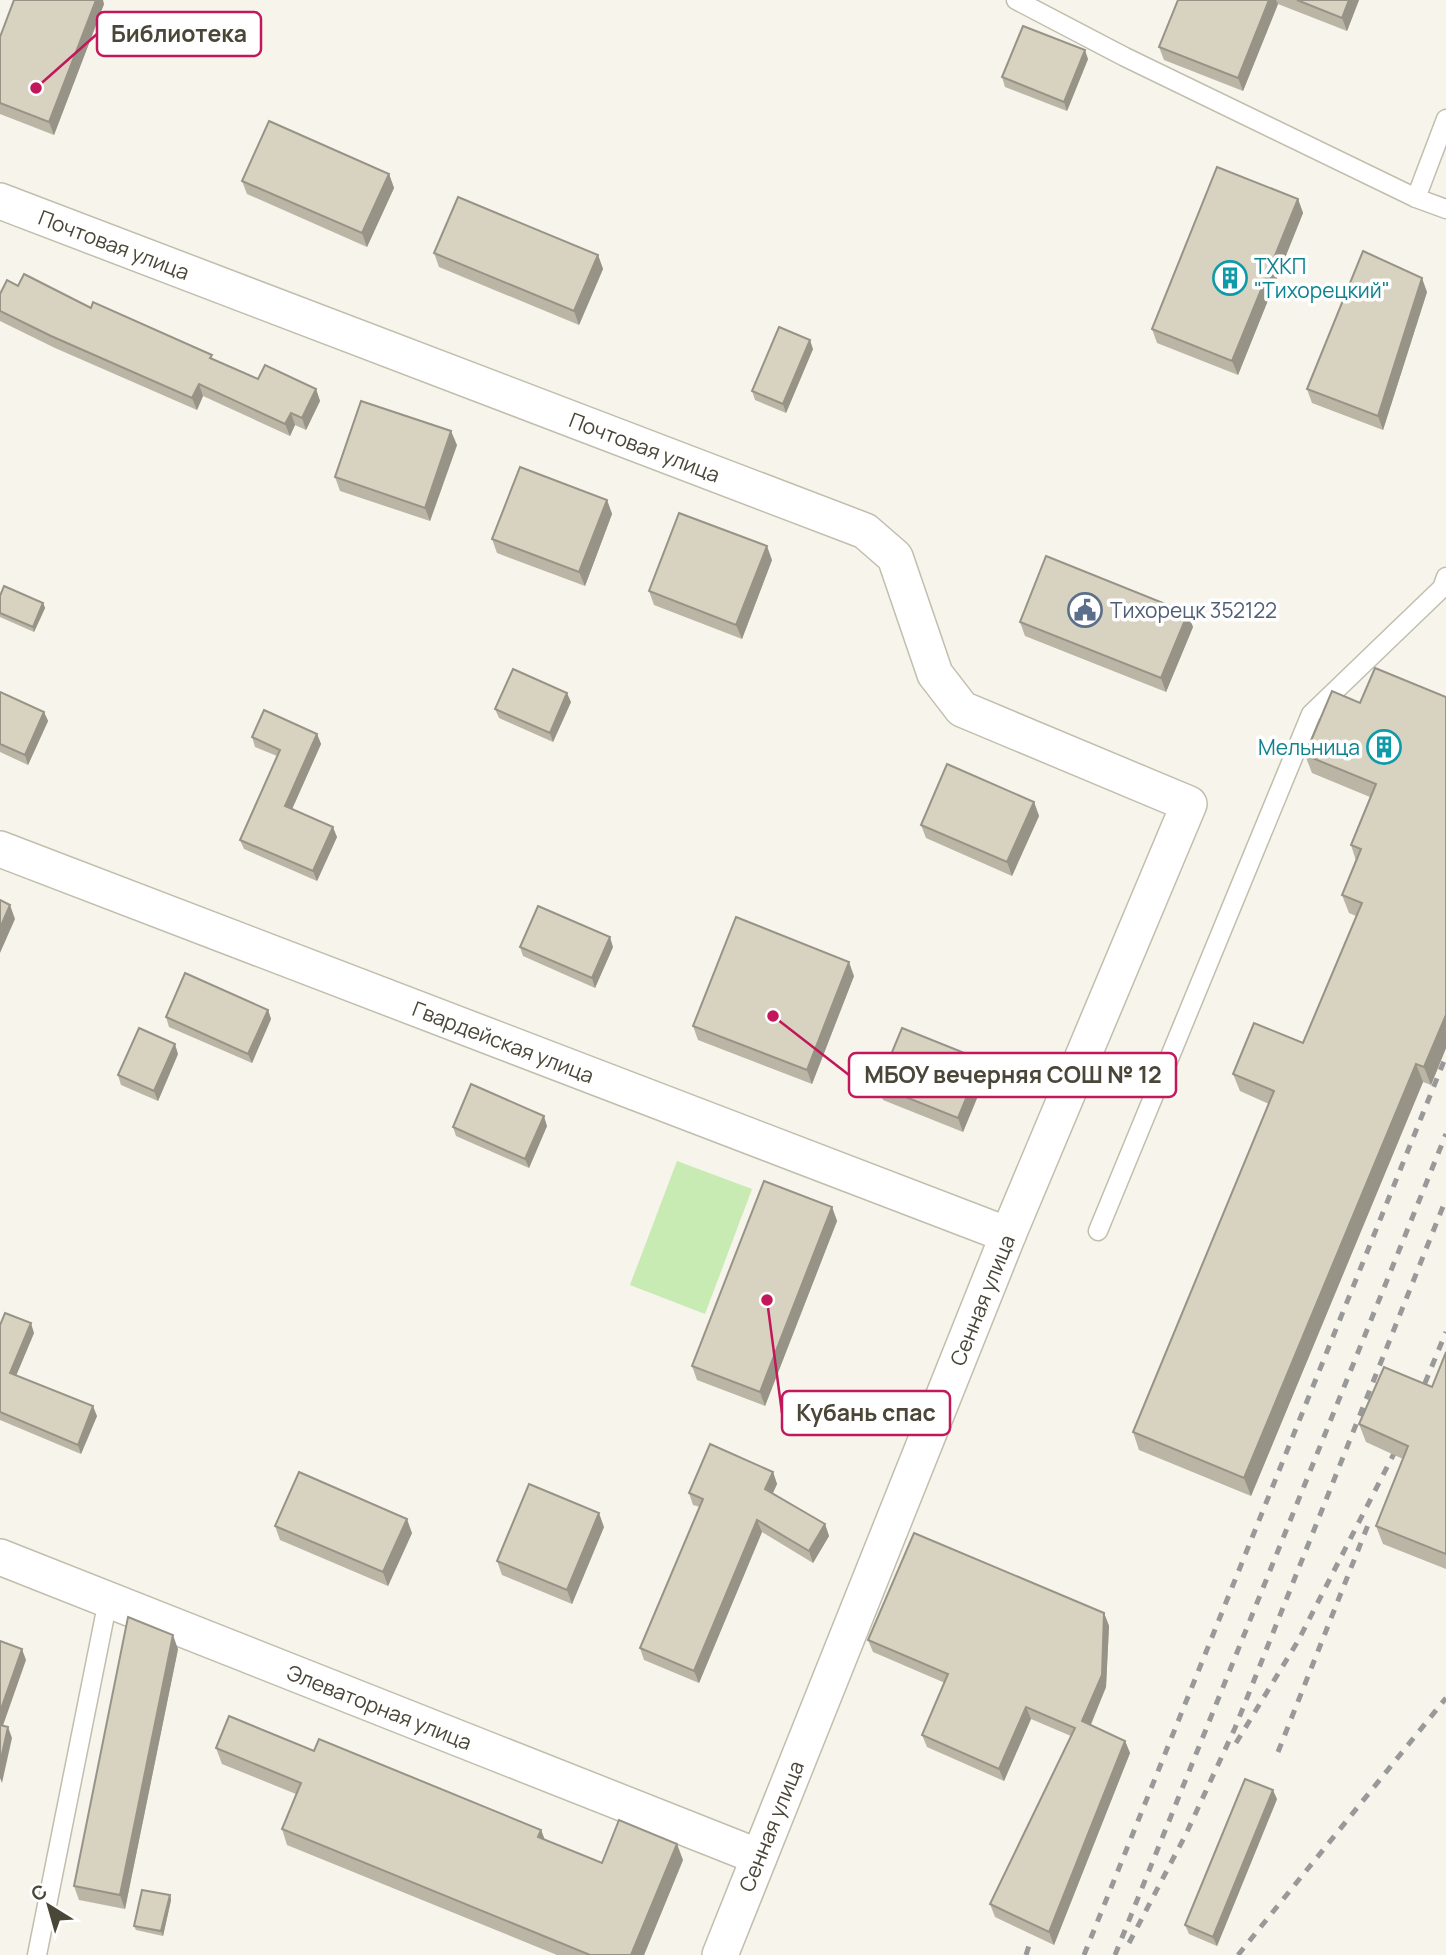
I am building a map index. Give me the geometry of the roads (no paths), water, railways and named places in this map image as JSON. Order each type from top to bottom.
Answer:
[{"type":"street","name":"Почтовая улица","points":[[0,201],[865,531],[895,557],[936,674],[962,709],[1189,804]]},
{"type":"street","name":"Сенная улица","points":[[720,1955],[1009,1235],[1189,804]]},
{"type":"street","name":"Гвардейская улица","points":[[0,849],[1009,1235]]},
{"type":"street","name":"Элеваторная улица","points":[[0,1557],[758,1857]]},
{"type":"lane","points":[[1016,0],[1125,57],[1416,198],[1446,209]]},
{"type":"lane","points":[[1416,198],[1446,120]]},
{"type":"lane","points":[[1098,1231],[1311,714],[1442,588],[1446,577]]},
{"type":"lane","points":[[37,1955],[108,1600]]},
{"type":"railway","points":[[1084,1955],[1446,1056]]},
{"type":"railway","points":[[1115,1955],[1446,1134]]},
{"type":"railway","points":[[1129,1943],[1186,1834],[1235,1728],[1446,1199]]},
{"type":"railway","points":[[1418,1400],[1446,1332]]},
{"type":"railway","points":[[1236,1743],[1298,1641],[1403,1436]]},
{"type":"railway","points":[[1278,1752],[1368,1525]]},
{"type":"railway","points":[[1238,1955],[1446,1698]]},
{"type":"railway","points":[[1026,1955],[1030,1942]]},
{"type":"place","name":"Библиотека","points":[[36,88]]},
{"type":"place","name":"ТХКП \"Тихорецкий\"","points":[[1230,278]]},
{"type":"place","name":"Тихорецк 352122","points":[[1085,610]]},
{"type":"place","name":"Мельница","points":[[1384,747]]},
{"type":"place","name":"МБОУ вечерняя СОШ № 12","points":[[773,1016]]},
{"type":"place","name":"Кубань спас","points":[[767,1300]]}]
